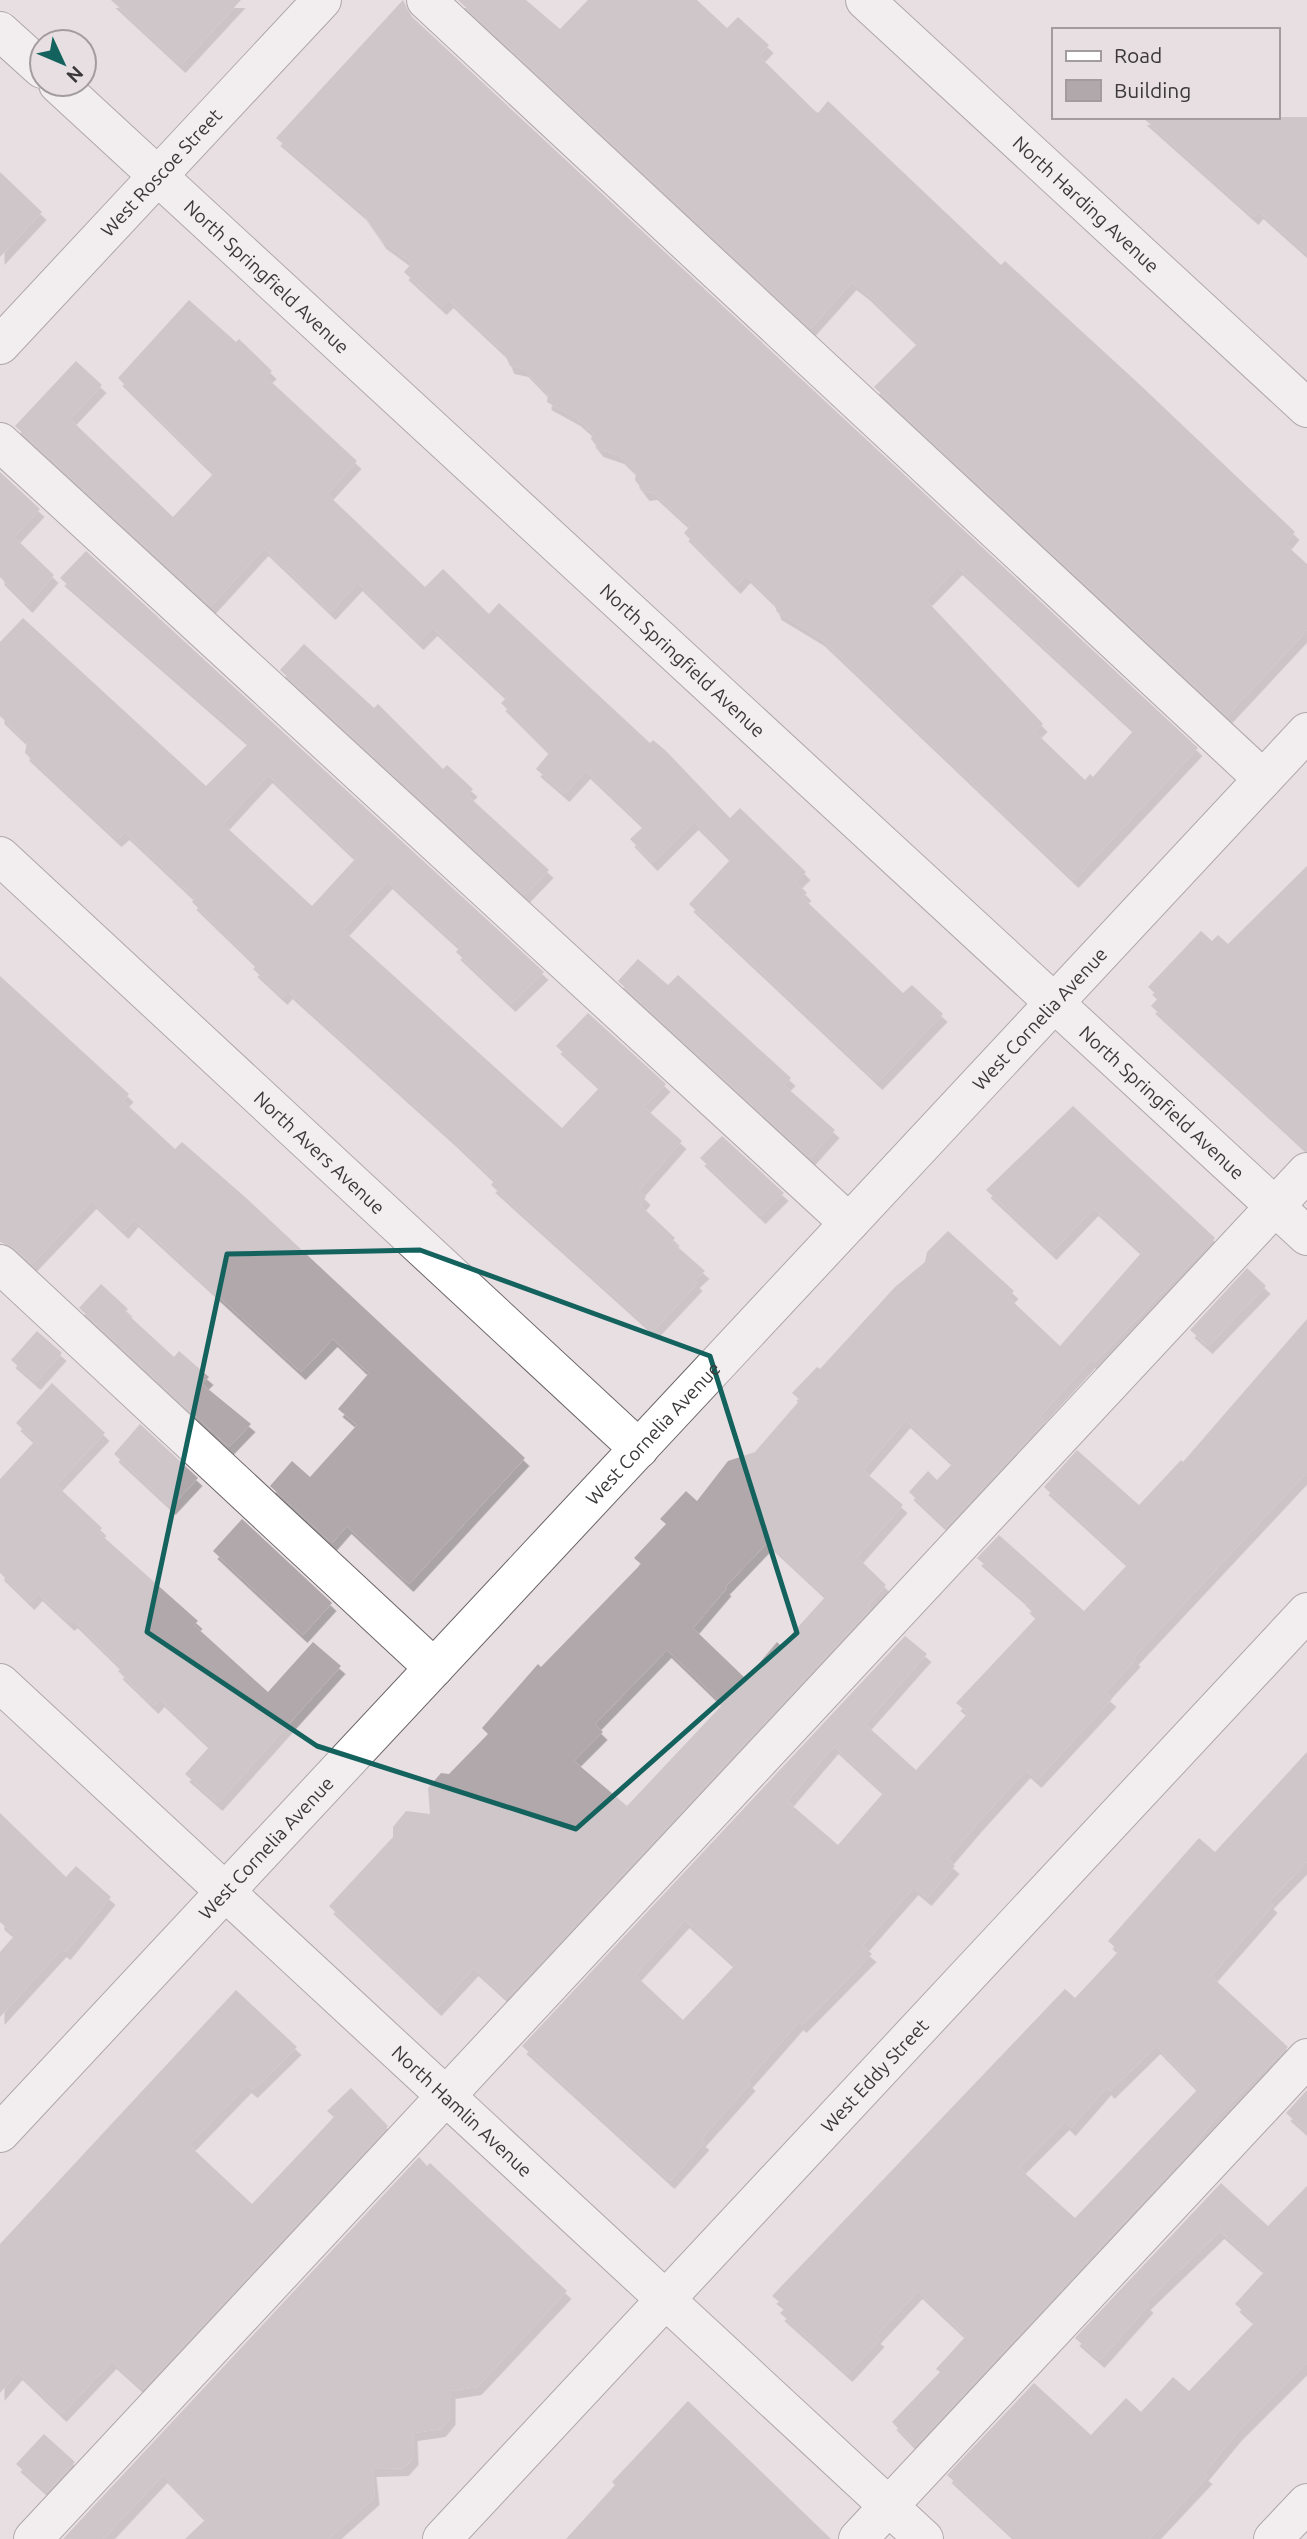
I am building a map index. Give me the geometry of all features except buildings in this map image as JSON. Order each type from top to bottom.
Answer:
[{"type":"street","name":"West Roscoe Street","points":[[0,345],[322,0]]},
{"type":"street","points":[[426,0],[1264,779]]},
{"type":"street","name":"North Harding Avenue","points":[[866,0],[1307,408]]},
{"type":"street","points":[[0,30],[28,56]]},
{"type":"street","name":"North Springfield Avenue","points":[[73,98],[1307,1236]]},
{"type":"street","points":[[0,442],[849,1223]]},
{"type":"street","name":"West Cornelia Avenue","points":[[7,2112],[225,1892],[1307,732]]},
{"type":"street","name":"North Avers Avenue","points":[[0,856],[639,1449]]},
{"type":"street","points":[[33,2539],[1307,1172]]},
{"type":"street","points":[[0,1264],[434,1668]]},
{"type":"street","name":"West Eddy Street","points":[[442,2539],[1307,1612]]},
{"type":"street","name":"North Hamlin Avenue","points":[[0,1683],[924,2539]]},
{"type":"street","points":[[858,2539],[1307,2058]]},
{"type":"street","points":[[1273,2539],[1307,2502]]},
{"type":"highlighted area","points":[[420,1250],[710,1356],[797,1633],[576,1829],[317,1746],[147,1632],[227,1254]]}]
